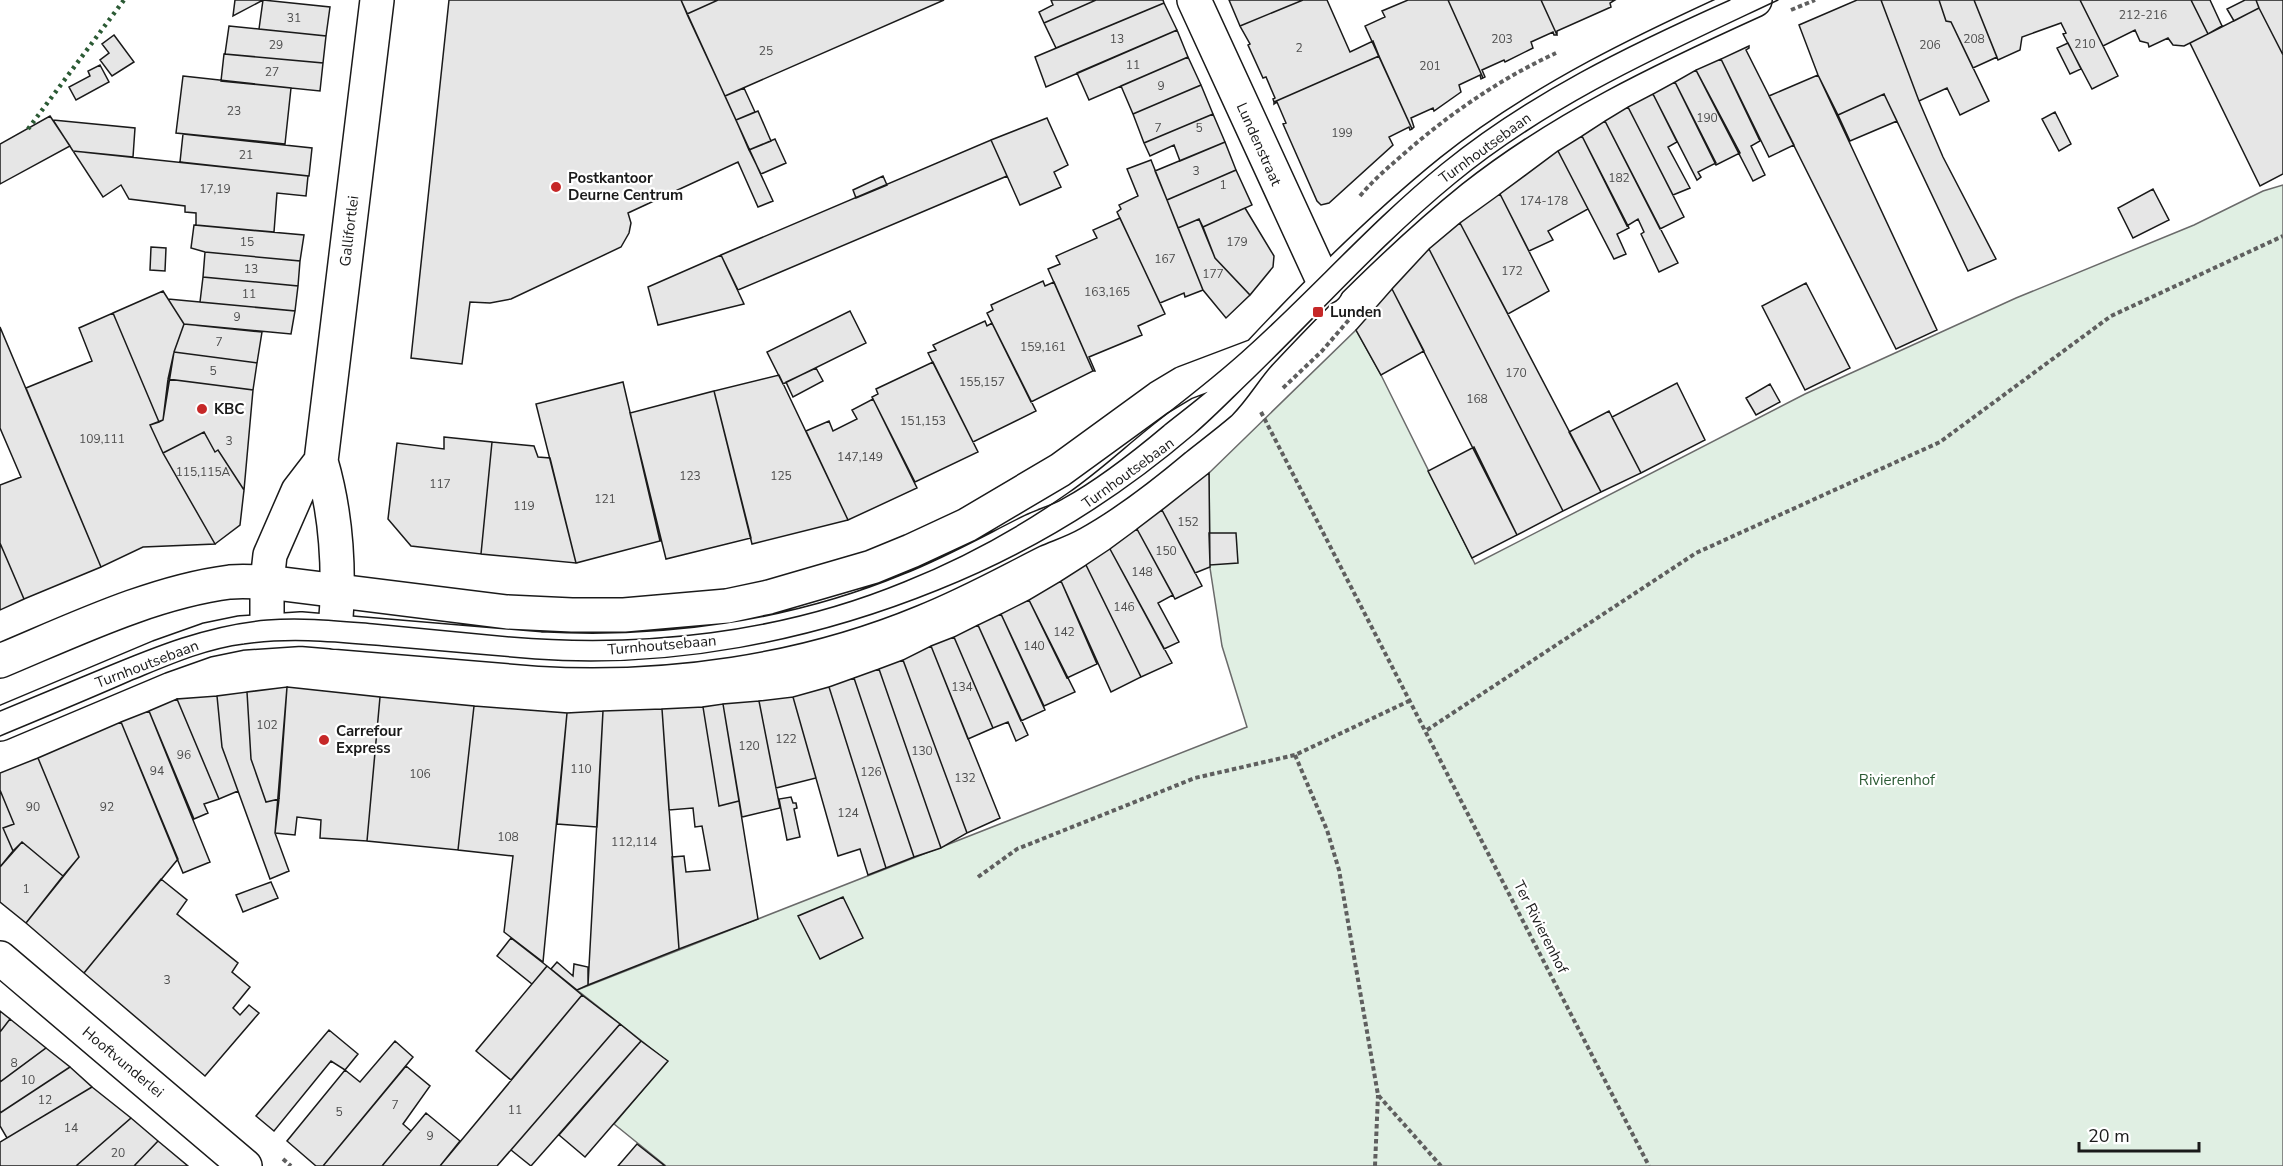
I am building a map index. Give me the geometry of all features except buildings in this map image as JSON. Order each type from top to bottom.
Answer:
[{"type":"main road","name":"Gallifortlei","points":[[335,632],[336,566],[331,494],[321,461],[377,0]]},
{"type":"main road","name":"Lundenstraat","points":[[1194,0],[1326,287]]},
{"type":"main road","name":"Turnhoutsebaan","points":[[0,724],[181,648],[207,640],[267,630],[301,629],[540,649],[607,650],[708,643],[814,622],[909,591],[967,566],[1086,505],[1148,462],[1222,400],[1258,355],[1409,207],[1452,171],[1512,127],[1621,63],[1755,0]]},
{"type":"main road","name":"Turnhoutsebaan","points":[[0,661],[68,632],[160,598],[232,582],[267,582],[507,612],[572,615],[624,615],[727,606],[770,597],[872,567],[967,525],[1059,470],[1159,398],[1184,383],[1258,355]]},
{"type":"main road","points":[[267,630],[267,582],[270,555],[298,491],[321,461]]},
{"type":"main road","name":"Hooftvunderlei","points":[[0,958],[245,1166]]},
{"type":"path","points":[[1427,730],[1696,553],[1940,442],[2111,316],[2283,236]]},
{"type":"path","name":"Ter Rivierenhof","points":[[1261,411],[1409,701],[1427,730],[1649,1166]]},
{"type":"path","points":[[978,877],[1017,849],[1195,778],[1295,755],[1409,701]]},
{"type":"path","points":[[1295,755],[1327,830],[1339,870],[1378,1095],[1375,1166]]},
{"type":"path","points":[[1378,1095],[1441,1166]]},
{"type":"green space","name":"Rivierenhof","points":[[2283,185],[2283,1166],[666,1166],[614,1124],[667,1061],[577,990],[1247,727],[1222,646],[1210,568],[1209,473],[1356,330],[1381,375],[1475,564],[1805,394],[2016,298],[2194,225],[2263,191]]},
{"type":"tram line","points":[[0,711],[161,645],[202,632],[245,623],[308,619],[561,640],[661,638],[711,633],[809,614],[904,582],[1009,531],[1091,476],[1239,355],[1417,185],[1509,115],[1617,53],[1730,0]]},
{"type":"tram line","points":[[0,736],[172,664],[229,646],[262,642],[314,641],[535,659],[638,660],[689,655],[791,637],[841,624],[938,590],[1040,542],[1104,502],[1165,458],[1217,413],[1402,229],[1492,154],[1570,104],[1611,81],[1778,0]]},
{"type":"hedge","points":[[28,129],[124,0]]},
{"type":"place","name":"Postkantoor Deurne Centrum","points":[[556,187]]},
{"type":"place","name":"Lunden","points":[[1318,312]]},
{"type":"place","name":"KBC","points":[[202,409]]},
{"type":"place","name":"Carrefour Express","points":[[324,740]]}]
